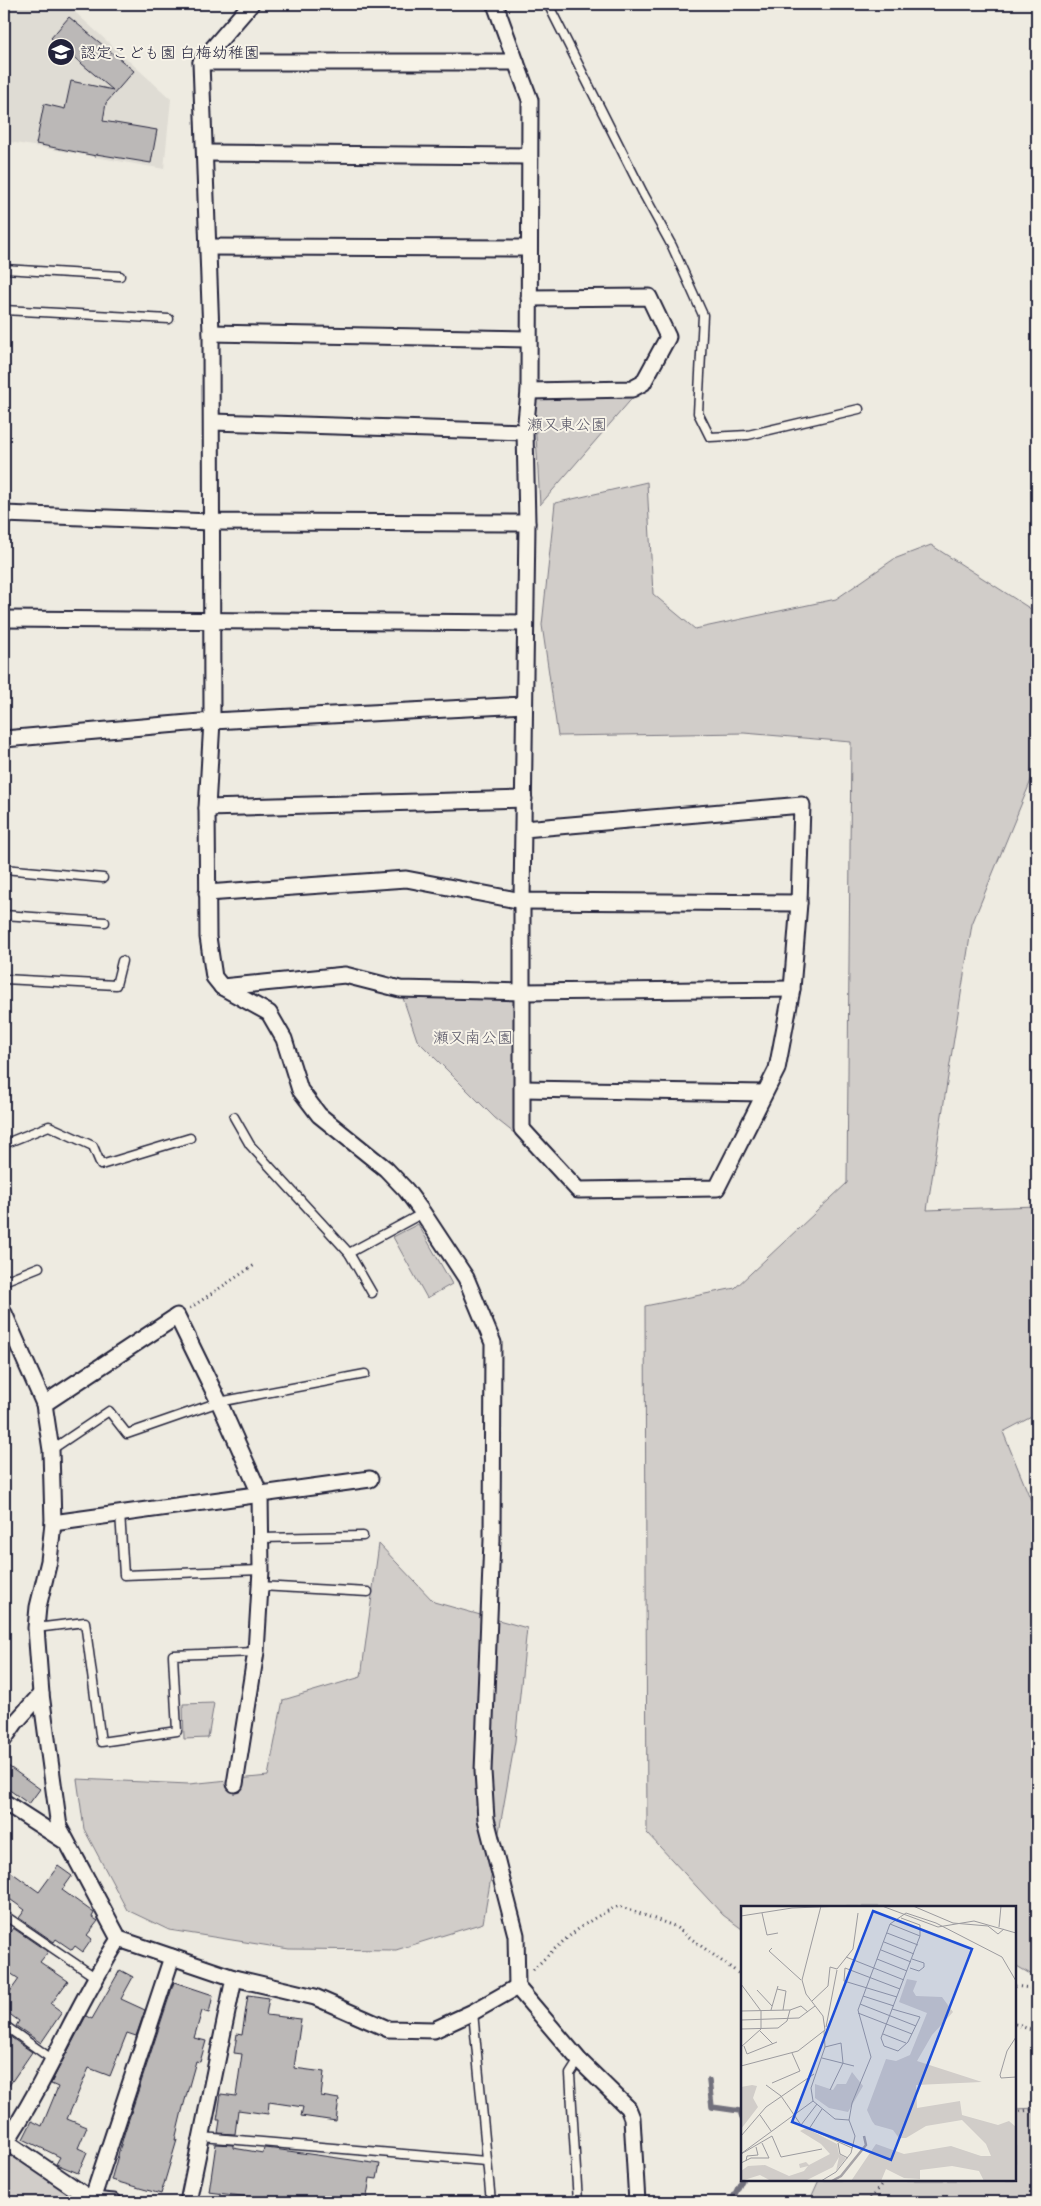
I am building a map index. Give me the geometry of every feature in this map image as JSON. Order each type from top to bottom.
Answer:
[{"type":"street","points":[[251,4],[201,62],[211,333],[212,422],[212,721],[207,808],[207,893],[210,957],[214,977],[222,987],[269,1014],[284,1039],[300,1090],[319,1115],[386,1168],[423,1213],[466,1278],[493,1343],[492,1540],[483,1771],[486,1819],[516,1935],[517,1987],[579,2060],[628,2108],[632,2118],[636,2202]]},
{"type":"street","points":[[495,4],[530,100],[528,156],[529,391],[526,432],[528,523],[522,901],[522,1129],[578,1190],[717,1188],[777,1069],[792,989],[799,903],[802,805],[524,829]]},
{"type":"street","points":[[201,62],[516,62]]},
{"type":"street","points":[[205,153],[528,156]]},
{"type":"street","points":[[208,247],[529,248]]},
{"type":"street","points":[[529,298],[649,297],[668,337],[643,383],[632,389],[529,391]]},
{"type":"street","points":[[211,333],[528,339]]},
{"type":"street","points":[[212,422],[526,432]]},
{"type":"street","points":[[4,514],[211,522],[528,523]]},
{"type":"street","points":[[4,618],[525,624]]},
{"type":"street","points":[[4,739],[212,721],[524,705]]},
{"type":"street","points":[[207,808],[524,799]]},
{"type":"street","points":[[207,893],[406,879],[522,901],[799,903]]},
{"type":"street","points":[[222,987],[345,975],[400,989],[523,992],[792,989]]},
{"type":"street","points":[[523,1089],[764,1092]]},
{"type":"street","points":[[4,1313],[44,1404],[52,1450],[53,1523],[49,1561],[38,1607],[36,1628],[41,1694],[59,1827],[119,1939],[234,1978],[315,1998],[388,2029],[434,2030],[474,2012],[517,1987]]},
{"type":"street","points":[[44,1404],[177,1316],[219,1402],[260,1494],[261,1570],[256,1652],[235,1784]]},
{"type":"street","points":[[53,1523],[370,1479]]},
{"type":"street","points":[[4,1740],[15,1723],[41,1694]]},
{"type":"street","points":[[4,1802],[67,1843]]},
{"type":"street","points":[[114,2202],[92,2200],[5,2142],[53,2060],[95,1977],[119,1939]]},
{"type":"street","points":[[92,2200],[172,1957]]},
{"type":"street","points":[[188,2202],[234,1978]]},
{"type":"lane","points":[[548,4],[642,193],[672,246],[703,315],[698,413],[710,437],[748,435],[859,409]]},
{"type":"lane","points":[[4,269],[120,276]]},
{"type":"lane","points":[[4,310],[169,319]]},
{"type":"lane","points":[[4,869],[103,878]]},
{"type":"lane","points":[[4,915],[105,922]]},
{"type":"lane","points":[[4,979],[116,985],[122,961]]},
{"type":"lane","points":[[234,1118],[250,1145],[349,1253],[372,1293]]},
{"type":"lane","points":[[4,1144],[49,1126],[94,1146],[101,1165],[190,1138]]},
{"type":"lane","points":[[349,1253],[423,1213]]},
{"type":"lane","points":[[4,1281],[39,1267]]},
{"type":"lane","points":[[52,1450],[109,1411],[128,1434],[219,1402],[365,1374]]},
{"type":"lane","points":[[120,1513],[124,1575],[261,1570]]},
{"type":"lane","points":[[261,1538],[364,1536]]},
{"type":"lane","points":[[260,1586],[368,1592]]},
{"type":"lane","points":[[36,1628],[85,1622],[101,1742],[177,1731],[173,1655],[256,1652]]},
{"type":"lane","points":[[4,1916],[95,1977]]},
{"type":"lane","points":[[474,2012],[491,2202]]},
{"type":"lane","points":[[4,2025],[53,2060]]},
{"type":"lane","points":[[578,2202],[570,2074],[579,2060]]},
{"type":"lane","points":[[202,2138],[486,2162]]},
{"type":"path","points":[[177,1316],[256,1264]]},
{"type":"path","points":[[517,1987],[556,1947],[598,1915],[619,1906],[674,1926],[741,1975]]},
{"type":"path","points":[[1016,1986],[1037,1989]]},
{"type":"path","points":[[1016,2024],[1037,2032]]},
{"type":"path","points":[[1016,2112],[1037,2109]]},
{"type":"path","points":[[867,2202],[885,2181]]},
{"type":"shaded area","name":"認定こども園 白梅幼稚園","points":[[4,4],[66,4],[171,99],[164,169],[4,141]]},
{"type":"green space","name":"瀬又東公園","points":[[541,393],[635,395],[540,505],[534,401]]},
{"type":"green space","points":[[647,482],[653,594],[695,629],[836,599],[894,559],[931,545],[1037,613],[1037,766],[972,924],[927,1210],[1037,1206],[1037,1414],[1003,1432],[1037,1515],[1037,1974],[1032,1975],[1016,1966],[1016,1906],[741,1906],[741,1928],[723,1915],[647,1833],[645,1306],[735,1288],[847,1183],[851,742],[744,733],[558,736],[542,625],[555,503]]},
{"type":"green space","name":"瀬又南公園","points":[[400,989],[515,999],[514,1133],[495,1118],[417,1040]]},
{"type":"green space","points":[[418,1224],[452,1284],[427,1298],[393,1237]]},
{"type":"green space","points":[[379,1544],[434,1602],[527,1628],[515,1741],[483,1923],[396,1950],[289,1949],[169,1930],[127,1910],[84,1829],[77,1779],[189,1784],[268,1776],[283,1700],[361,1677]]},
{"type":"green space","points":[[214,1703],[208,1738],[184,1739],[183,1704]]},
{"type":"green space","points":[[1037,2108],[1037,2202],[809,2202],[819,2181],[1016,2181],[1016,2109]]},
{"type":"green space","points":[[14,2155],[80,2202],[4,2202],[4,2162],[7,2157]]},
{"type":"building","points":[[69,17],[134,71],[106,103],[103,121],[157,130],[151,163],[96,154],[96,156],[36,144],[44,104],[65,109],[71,81],[113,90],[51,38]]},
{"type":"building","points":[[4,1763],[40,1789],[29,1804],[4,1786]]},
{"type":"building","points":[[58,1866],[72,1876],[62,1890],[94,1913],[92,1917],[98,1921],[87,1935],[92,1939],[83,1952],[75,1946],[72,1950],[56,1939],[54,1942],[19,1918],[25,1910],[4,1895],[4,1867],[39,1892]]},
{"type":"building","points":[[13,1928],[48,1952],[40,1962],[68,1981],[51,2004],[62,2012],[41,2043],[16,2026],[19,2021],[4,2010],[4,2000],[19,1979],[4,1969],[4,1940]]},
{"type":"building","points":[[120,1970],[133,1977],[121,1999],[145,2010],[136,2036],[127,2033],[110,2076],[89,2068],[67,2119],[87,2127],[78,2148],[87,2152],[78,2173],[56,2164],[60,2157],[23,2139],[32,2121],[42,2126],[58,2087],[51,2084],[52,2081],[86,2016],[92,2019]]},
{"type":"building","points":[[174,1982],[213,1995],[209,2013],[202,2011],[194,2038],[206,2041],[200,2062],[196,2061],[175,2140],[177,2140],[161,2194],[111,2180],[125,2131]]},
{"type":"building","points":[[248,1995],[269,1998],[266,2015],[301,2019],[294,2068],[324,2072],[321,2096],[339,2099],[336,2121],[301,2116],[303,2107],[269,2102],[268,2114],[238,2110],[235,2134],[218,2133],[220,2120],[217,2120],[221,2094],[236,2096],[242,2054],[234,2053],[237,2034],[242,2035]]},
{"type":"building","points":[[9,2036],[32,2052],[4,2093],[4,2043]]},
{"type":"building","points":[[216,2144],[233,2145],[233,2148],[263,2153],[264,2148],[380,2164],[377,2179],[370,2178],[366,2202],[249,2201],[250,2197],[209,2192]]},
{"type":"waterway","points":[[709,2081],[712,2107],[740,2111],[741,2114]]},
{"type":"waterway","points":[[731,2202],[742,2181]]},
{"type":"place","name":"認定こども園 白梅幼稚園","points":[[61,52]]}]
